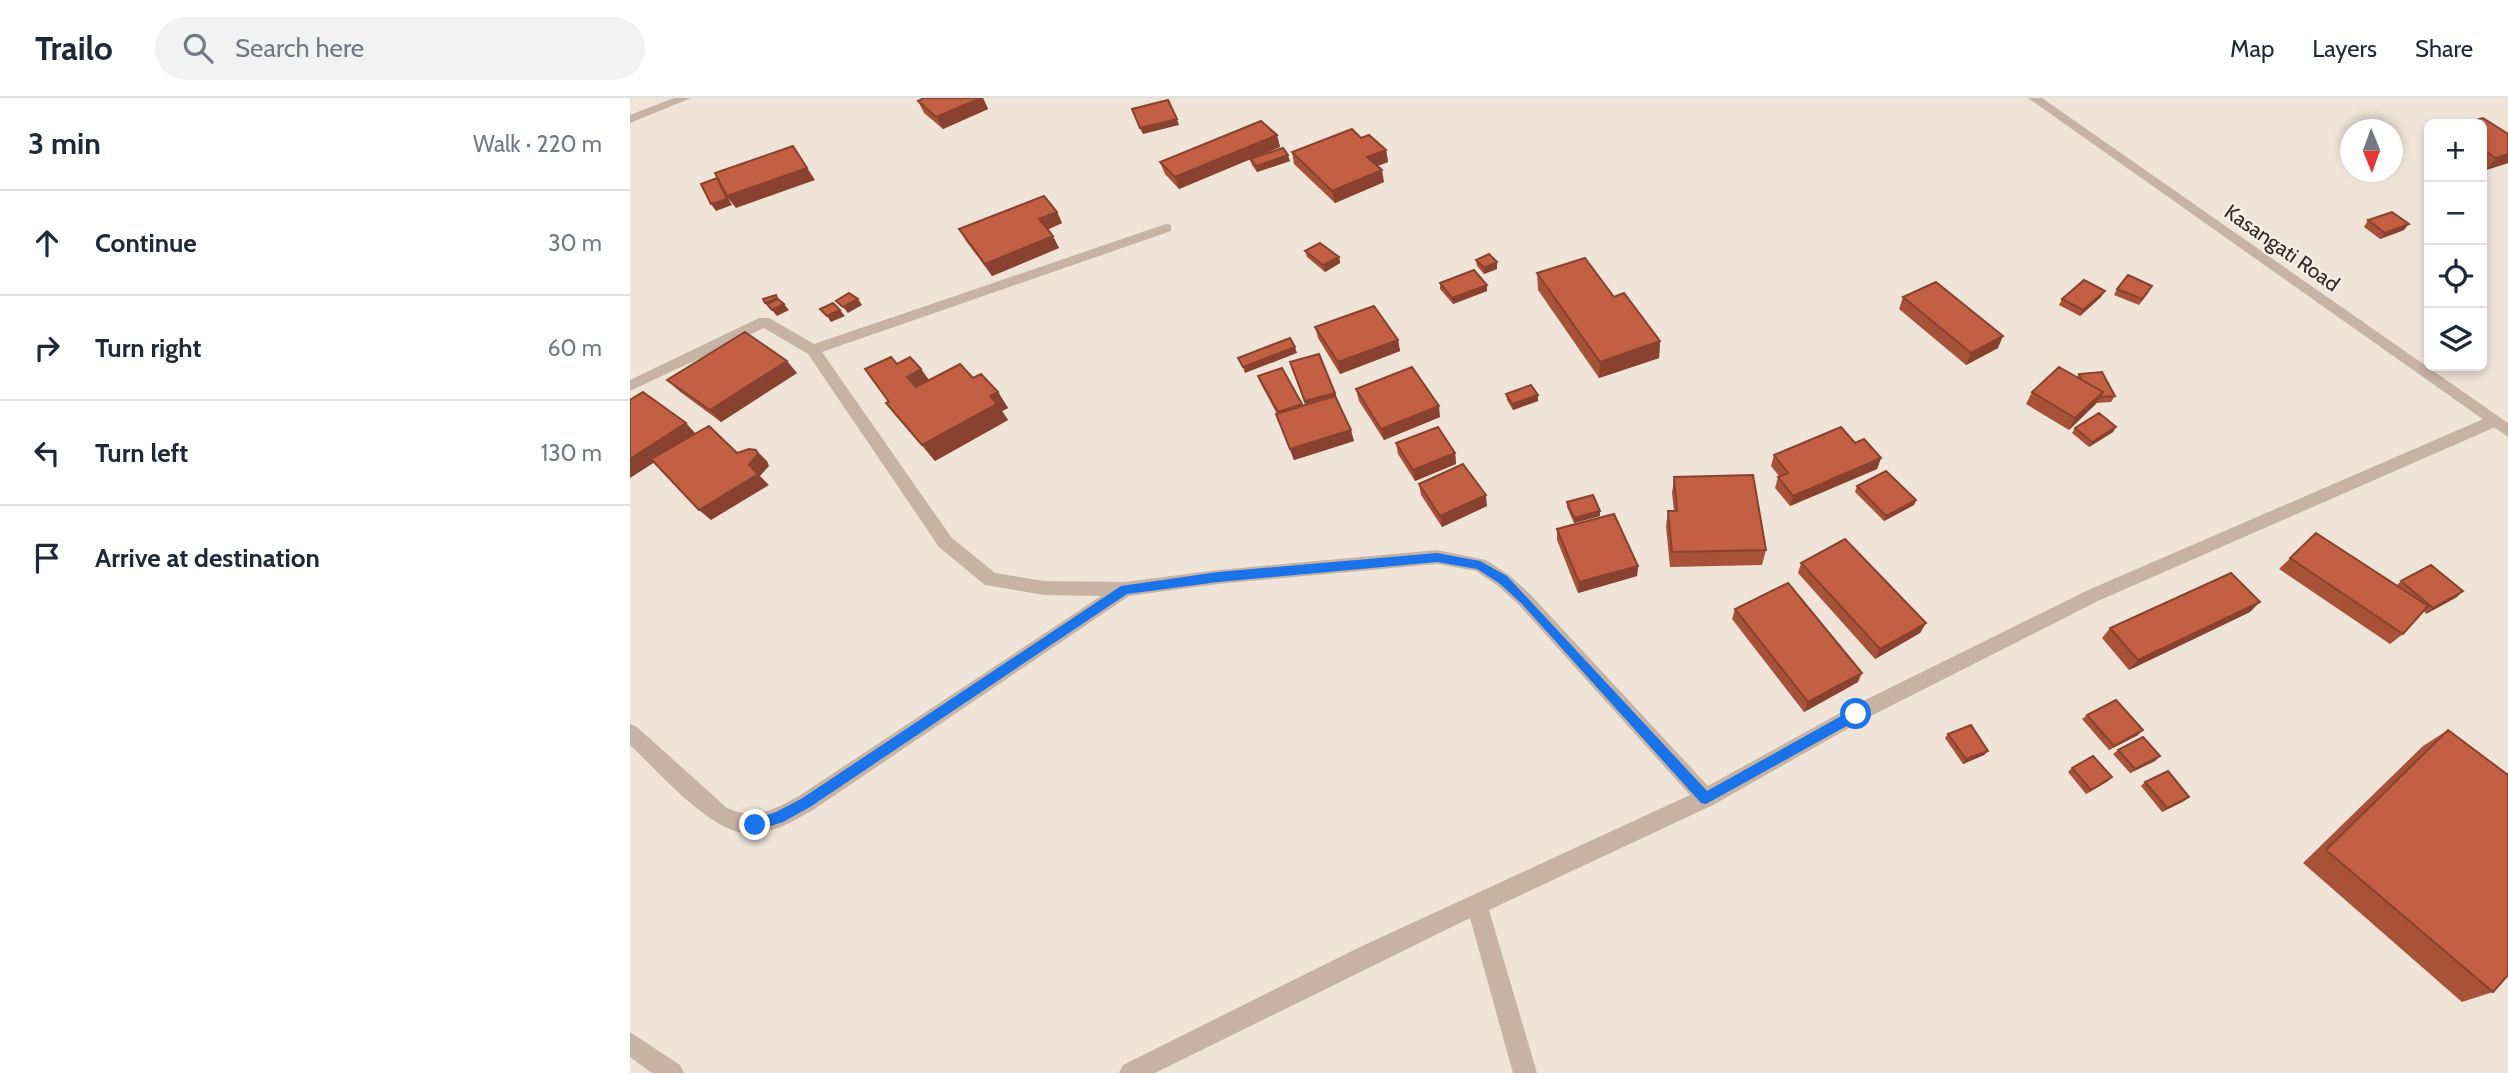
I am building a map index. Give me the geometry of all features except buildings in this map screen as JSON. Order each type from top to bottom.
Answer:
[{"type":"street","points":[[630,119],[685,98]]},
{"type":"street","name":"Kasangati Road","points":[[2034,98],[2501,426]]},
{"type":"street","points":[[813,350],[1166,228]]},
{"type":"street","points":[[630,386],[764,322],[813,350],[945,542],[991,580],[1044,588],[1125,589],[1218,577],[1437,557],[1480,565],[1503,580],[1525,600],[1706,798]]},
{"type":"street","points":[[1131,1073],[1368,955],[1706,798],[1856,714],[2092,596],[2501,426]]},
{"type":"street","points":[[630,733],[720,815],[736,824],[755,825],[779,818],[806,803],[1125,589]]},
{"type":"street","points":[[1477,904],[1525,1073]]},
{"type":"street","points":[[630,1044],[671,1073]]},
{"type":"route","points":[[755,825],[779,818],[806,803],[1125,589],[1218,577],[1437,557],[1480,565],[1503,580],[1525,600],[1706,798],[1856,714]]}]
